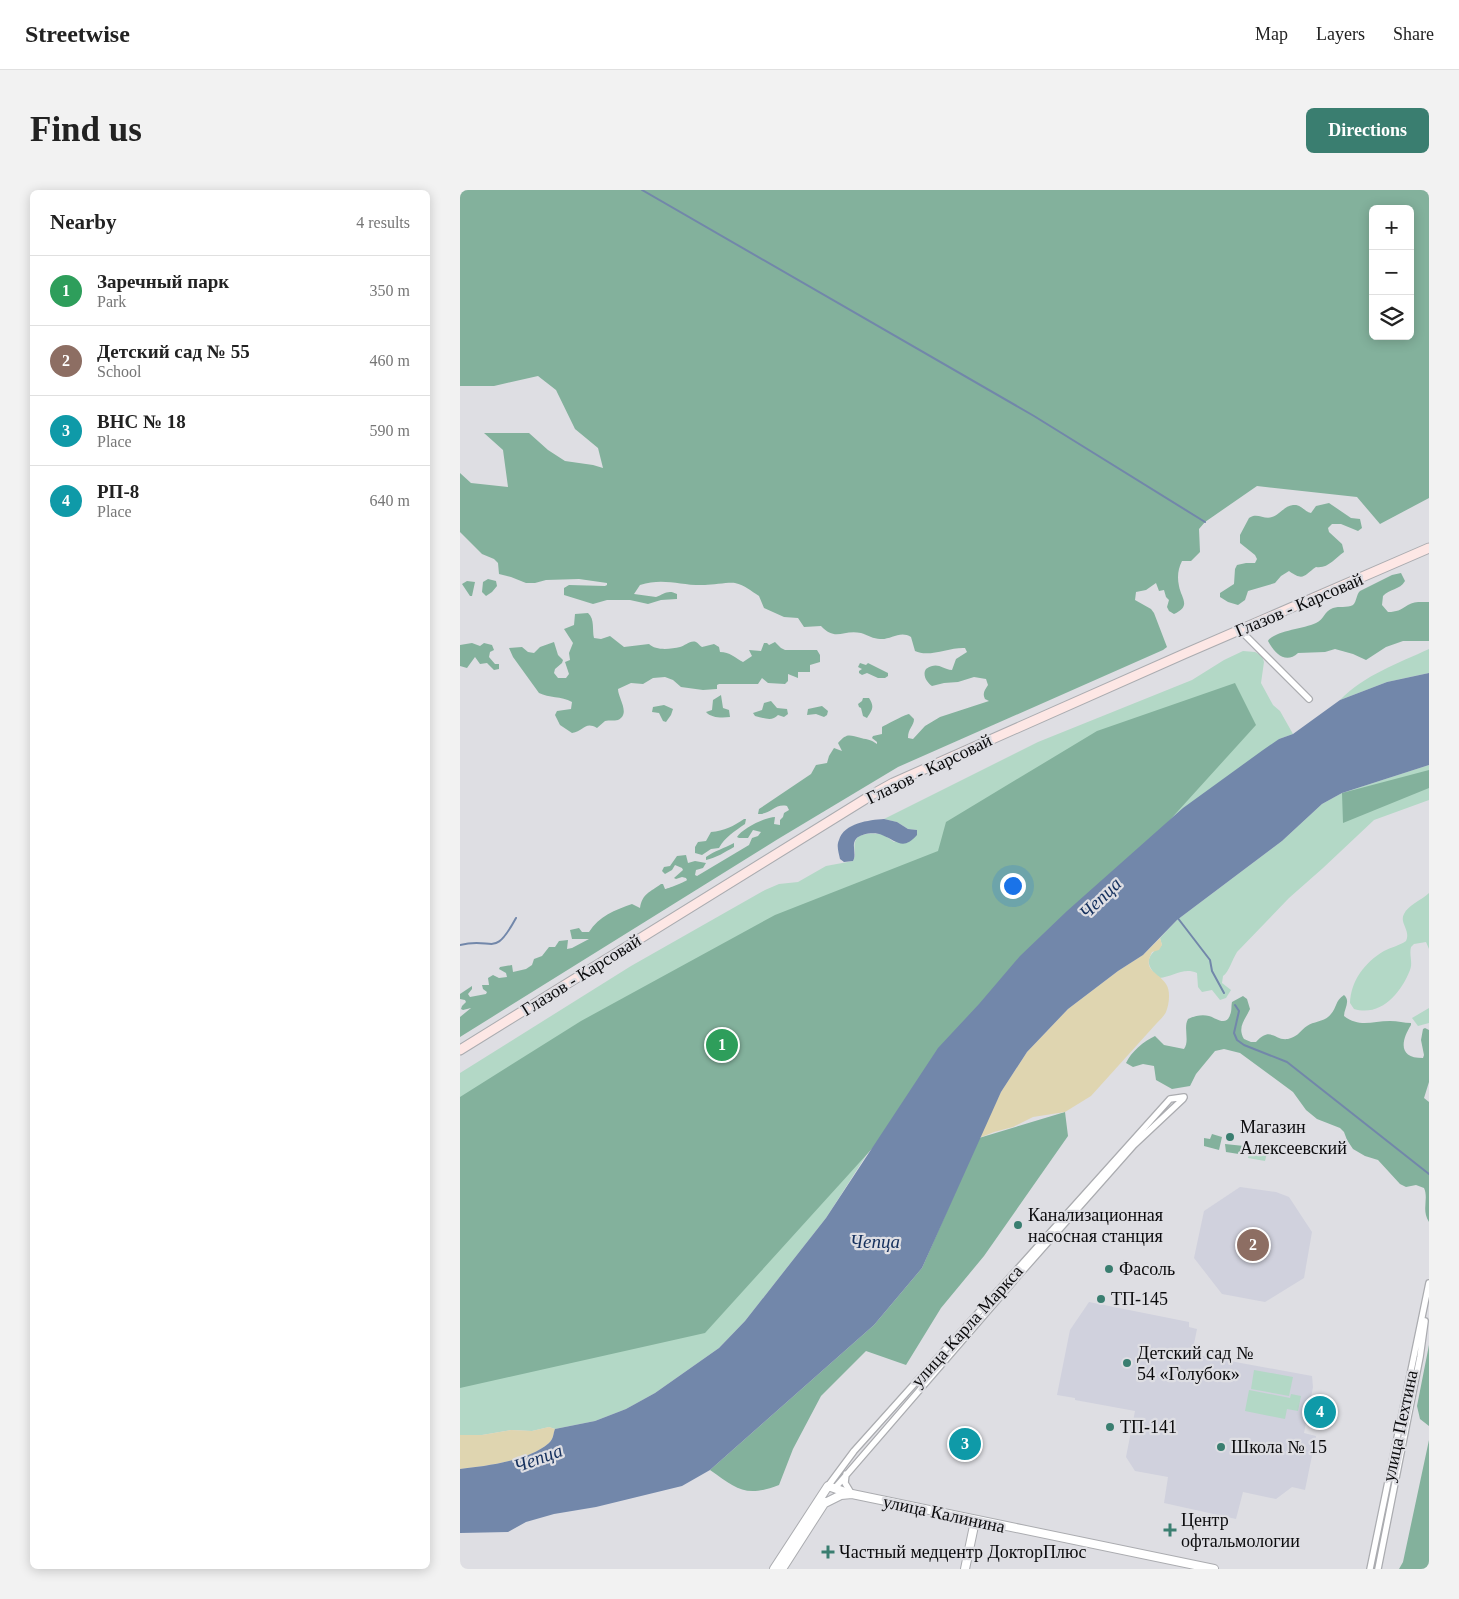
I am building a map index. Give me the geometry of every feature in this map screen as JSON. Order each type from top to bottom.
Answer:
[{"type":"main road","name":"Глазов - Карсовай","points":[[460,1050],[875,793],[938,762],[1429,548]]},
{"type":"street","points":[[1240,630],[1308,699]]},
{"type":"street","name":"улица Карла Маркса","points":[[774,1569],[854,1451],[1170,1099],[1184,1097],[1134,1145],[847,1473],[831,1487],[823,1504],[782,1569]]},
{"type":"street","name":"улица Пехтина","points":[[1370,1569],[1429,1283]]},
{"type":"street","name":"улица Пехтина","points":[[1378,1569],[1420,1357],[1429,1292]]},
{"type":"street","points":[[847,1473],[845,1483],[852,1494]]},
{"type":"street","points":[[831,1487],[852,1494]]},
{"type":"street","name":"улица Калинина","points":[[823,1504],[841,1495],[852,1494],[1214,1569]]},
{"type":"street","points":[[965,1569],[975,1520]]},
{"type":"shaded area","points":[[1240,1187],[1276,1192],[1289,1197],[1312,1232],[1304,1278],[1265,1302],[1222,1294],[1194,1258],[1204,1211]]},
{"type":"shaded area","name":"Школа № 15","points":[[1089,1302],[1189,1322],[1189,1327],[1197,1329],[1192,1354],[1312,1376],[1313,1387],[1304,1433],[1316,1436],[1305,1490],[1292,1487],[1276,1499],[1243,1492],[1236,1519],[1164,1503],[1168,1477],[1135,1471],[1126,1457],[1135,1411],[1057,1395],[1070,1330]]},
{"type":"green space","points":[[460,190],[1429,190],[1429,498],[1380,524],[1357,497],[1257,486],[1205,522],[1199,529],[1200,552],[1191,561],[1182,561],[1179,570],[1178,583],[1184,602],[1183,608],[1174,614],[1169,611],[1167,607],[1169,600],[1164,590],[1159,591],[1156,583],[1146,590],[1136,592],[1135,600],[1151,609],[1154,613],[1167,647],[1163,650],[898,767],[778,839],[460,1037],[460,1017],[471,1008],[461,1009],[466,1002],[460,999],[460,994],[472,986],[468,994],[470,997],[486,994],[487,992],[483,989],[482,985],[489,985],[488,978],[493,975],[499,978],[507,977],[506,973],[499,969],[500,967],[512,965],[513,972],[526,969],[532,965],[534,959],[542,956],[549,947],[555,947],[559,941],[568,940],[567,949],[572,948],[589,939],[572,939],[570,930],[579,928],[582,932],[589,932],[593,926],[614,911],[632,904],[640,908],[645,896],[661,884],[663,884],[665,889],[686,881],[686,878],[682,877],[674,878],[683,870],[675,865],[672,870],[665,874],[662,871],[664,867],[670,866],[677,856],[686,855],[688,863],[695,861],[706,863],[703,868],[696,870],[695,875],[697,876],[749,845],[752,838],[758,836],[761,832],[753,830],[748,838],[737,837],[749,827],[760,821],[775,817],[774,824],[780,825],[780,820],[784,813],[789,810],[787,806],[779,806],[762,814],[758,814],[759,809],[811,774],[816,765],[827,763],[834,748],[842,751],[838,743],[844,738],[854,736],[877,744],[872,738],[882,734],[882,727],[909,714],[914,719],[908,738],[913,739],[925,726],[940,717],[989,701],[985,699],[984,695],[988,685],[986,679],[974,677],[958,682],[932,686],[926,679],[925,671],[930,667],[937,666],[952,670],[956,659],[967,652],[965,648],[921,653],[915,651],[911,637],[903,634],[878,639],[855,632],[831,633],[821,626],[804,627],[798,618],[784,617],[764,608],[759,596],[739,584],[649,583],[640,585],[634,594],[656,597],[666,592],[671,592],[677,594],[677,599],[661,600],[648,604],[630,600],[607,600],[593,604],[564,595],[564,588],[569,585],[605,586],[607,583],[579,579],[526,583],[499,574],[498,563],[494,559],[482,554],[460,532],[460,473],[471,483],[508,487],[503,450],[484,433],[529,433],[548,450],[565,461],[603,468],[598,448],[575,429],[556,390],[538,376],[494,386],[460,386]]},
{"type":"green space","points":[[1329,503],[1351,518],[1360,519],[1362,528],[1358,531],[1341,524],[1332,524],[1328,528],[1329,532],[1342,544],[1344,552],[1328,565],[1316,567],[1304,576],[1298,576],[1289,571],[1275,583],[1248,591],[1245,600],[1238,605],[1220,597],[1220,593],[1234,584],[1237,565],[1255,563],[1257,559],[1255,555],[1240,543],[1240,535],[1249,518],[1252,516],[1272,517],[1293,505],[1299,506],[1311,513],[1316,506]]},
{"type":"green space","points":[[1401,573],[1405,581],[1383,596],[1382,605],[1388,612],[1391,612],[1413,603],[1429,602],[1429,641],[1403,641],[1386,647],[1366,660],[1335,649],[1325,652],[1298,653],[1289,658],[1280,656],[1268,641],[1282,632],[1316,623],[1333,608],[1353,605],[1360,591],[1392,575]]},
{"type":"green space","points":[[488,579],[496,581],[497,586],[486,596],[482,592],[483,582]]},
{"type":"green space","points":[[467,581],[475,582],[472,596],[470,596],[462,584]]},
{"type":"green space","points":[[588,613],[592,621],[594,638],[601,639],[610,636],[624,647],[649,644],[656,648],[668,649],[692,642],[696,642],[702,647],[714,644],[719,647],[720,652],[730,654],[743,662],[752,656],[749,650],[761,651],[764,643],[769,645],[775,642],[785,650],[817,650],[820,655],[820,662],[810,665],[810,672],[798,672],[798,678],[788,674],[788,681],[785,684],[768,683],[762,678],[758,684],[719,684],[717,689],[703,690],[681,687],[673,680],[665,677],[653,678],[643,684],[631,683],[618,689],[624,710],[622,717],[618,720],[605,721],[597,728],[587,726],[572,733],[560,725],[555,715],[557,711],[571,709],[572,702],[539,693],[513,657],[509,648],[522,647],[528,652],[534,653],[540,647],[554,642],[558,655],[563,660],[554,673],[558,678],[566,678],[569,674],[565,662],[570,660],[569,653],[573,643],[564,629],[574,625],[575,614]]},
{"type":"green space","points":[[472,643],[480,646],[484,643],[492,645],[494,650],[490,652],[489,657],[495,664],[499,664],[499,669],[494,670],[487,663],[480,664],[475,657],[467,668],[460,666],[460,645]]},
{"type":"green space","points":[[1429,649],[1429,673],[1387,682],[1340,700],[1360,683]]},
{"type":"green space","points":[[1243,651],[1255,652],[1262,656],[1264,662],[1261,683],[1273,705],[1280,711],[1293,734],[1279,739],[878,1137],[826,1218],[745,1321],[719,1348],[655,1393],[626,1409],[595,1421],[555,1429],[549,1427],[532,1431],[511,1430],[482,1435],[460,1435],[460,1073],[631,966],[765,890],[779,884],[798,882],[826,866],[853,861],[856,839],[862,835],[880,834],[894,842],[917,830],[908,829],[897,822],[884,819],[1038,742],[1192,680],[1224,660]]},
{"type":"green space","points":[[860,663],[866,665],[868,663],[888,673],[888,676],[878,678],[867,673],[862,675],[859,671],[862,669],[858,667]]},
{"type":"green space","points":[[1235,683],[1256,725],[705,1333],[460,1388],[460,1097],[581,1021],[775,915],[938,851],[946,822],[1097,731]]},
{"type":"green space","points":[[721,695],[723,708],[729,710],[730,717],[714,716],[706,712],[712,710],[713,700]]},
{"type":"green space","points":[[863,698],[869,698],[872,704],[867,718],[863,716],[858,704]]},
{"type":"green space","points":[[771,701],[777,708],[787,709],[788,714],[784,717],[778,715],[770,719],[755,716],[753,713],[762,710],[764,703]]},
{"type":"green space","points":[[664,705],[673,709],[666,722],[663,721],[659,713],[652,712],[653,707]]},
{"type":"green space","points":[[822,706],[828,711],[824,717],[816,714],[807,715],[808,709]]},
{"type":"green space","points":[[1429,765],[1429,800],[1374,820],[1289,898],[1237,952],[1229,969],[1223,976],[1222,983],[1231,990],[1226,998],[1220,1000],[1212,990],[1202,992],[1198,987],[1197,973],[1192,971],[1159,978],[1154,973],[1149,964],[1150,957],[1162,945],[1160,938],[1177,920],[1282,841],[1322,804],[1342,793]]},
{"type":"green space","points":[[1429,770],[1429,788],[1343,823],[1342,793]]},
{"type":"green space","points":[[746,819],[745,824],[727,837],[719,848],[711,849],[702,855],[695,853],[695,847],[698,842],[706,841],[711,832],[729,828]]},
{"type":"green space","points":[[734,843],[734,847],[706,860],[706,857],[709,855]]},
{"type":"green space","points":[[1429,893],[1429,949],[1426,942],[1414,944],[1411,947],[1410,970],[1401,987],[1389,1001],[1373,1010],[1354,1009],[1350,1003],[1351,995],[1360,973],[1377,956],[1406,941],[1407,933],[1403,920],[1404,914]]},
{"type":"green space","points":[[1344,995],[1347,1002],[1344,1016],[1350,1020],[1361,1023],[1390,1021],[1411,1023],[1404,1042],[1404,1047],[1409,1055],[1423,1058],[1421,1040],[1423,1029],[1429,1030],[1429,1082],[1424,1098],[1429,1102],[1429,1222],[1425,1209],[1426,1196],[1424,1188],[1416,1185],[1406,1187],[1400,1184],[1378,1160],[1365,1156],[1353,1149],[1340,1128],[1317,1119],[1306,1110],[1293,1092],[1240,1053],[1224,1049],[1215,1051],[1196,1074],[1190,1086],[1172,1089],[1156,1080],[1154,1066],[1143,1064],[1133,1067],[1126,1063],[1138,1047],[1155,1036],[1164,1045],[1184,1049],[1186,1046],[1188,1019],[1204,1015],[1221,1021],[1226,1020],[1231,1013],[1232,1002],[1243,996],[1247,999],[1250,1009],[1242,1024],[1242,1035],[1244,1039],[1256,1042],[1261,1037],[1270,1034],[1281,1039],[1293,1037],[1307,1026],[1329,1017]]},
{"type":"green space","points":[[1429,1008],[1429,1023],[1418,1026],[1412,1018]]},
{"type":"green space","points":[[1065,1112],[1068,1136],[984,1256],[941,1308],[906,1365],[866,1351],[821,1396],[793,1449],[779,1485],[758,1491],[742,1490],[710,1470],[874,1325],[922,1268],[979,1138]]},
{"type":"green space","points":[[1212,1134],[1222,1137],[1219,1150],[1204,1146],[1204,1138],[1210,1139]]},
{"type":"green space","points":[[1225,1144],[1244,1146],[1245,1155],[1226,1152]]},
{"type":"green space","points":[[1259,1151],[1267,1153],[1265,1161],[1248,1158],[1249,1153],[1258,1154]]},
{"type":"green space","points":[[1429,1345],[1429,1426],[1420,1419],[1417,1406]]},
{"type":"green space","points":[[1254,1370],[1293,1377],[1289,1396],[1251,1389]]},
{"type":"green space","points":[[1249,1390],[1290,1398],[1291,1394],[1301,1396],[1298,1411],[1287,1409],[1285,1419],[1245,1411]]},
{"type":"green space","points":[[1429,1440],[1429,1569],[1399,1569],[1403,1562]]},
{"type":"sand","points":[[1160,938],[1162,945],[1159,950],[1152,952],[1149,963],[1152,970],[1166,984],[1169,990],[1166,1012],[1091,1096],[1065,1112],[1033,1117],[1013,1127],[979,1138],[1001,1092],[1027,1052],[1068,1009],[1118,971],[1143,955]]},
{"type":"sand","points":[[549,1427],[555,1429],[551,1441],[530,1454],[507,1462],[460,1469],[460,1435],[482,1435],[511,1430],[532,1431]]},
{"type":"water","name":"Чепца","points":[[1429,673],[1429,765],[1342,793],[1322,804],[1282,841],[1177,920],[1143,955],[1118,971],[1068,1009],[1027,1052],[1001,1092],[922,1268],[874,1325],[710,1470],[682,1486],[596,1507],[554,1514],[526,1522],[508,1532],[460,1533],[460,1469],[507,1462],[530,1454],[549,1443],[553,1438],[555,1429],[595,1421],[626,1409],[655,1393],[719,1348],[745,1321],[826,1218],[938,1048],[1020,956],[1067,911],[1183,808],[1263,750],[1279,739],[1293,734],[1340,700],[1387,682]]},
{"type":"water","points":[[884,819],[897,822],[908,829],[917,830],[917,835],[904,844],[879,834],[865,834],[858,837],[855,841],[853,861],[844,862],[840,859],[838,842],[846,830],[851,826],[864,822]]},
{"type":"waterway","points":[[642,190],[1034,416],[1205,522]]},
{"type":"waterway","points":[[1177,917],[1210,960],[1212,971],[1224,993]]},
{"type":"waterway","points":[[460,945],[497,943],[502,939],[516,918]]},
{"type":"waterway","points":[[1235,1005],[1239,1011],[1234,1033],[1237,1040],[1244,1045],[1287,1062],[1429,1174]]},
{"type":"place","name":"Заречный парк","points":[[722,1045]]},
{"type":"place","name":"Магазин Алексеевский","points":[[1230,1137]]},
{"type":"place","name":"Канализационная насосная станция","points":[[1018,1225]]},
{"type":"place","name":"Детский сад № 55","points":[[1253,1245]]},
{"type":"place","name":"Фасоль","points":[[1109,1269]]},
{"type":"place","name":"ТП-145","points":[[1101,1299]]},
{"type":"place","name":"Детский сад № 54 «Голубок»","points":[[1127,1363]]},
{"type":"place","name":"РП-8","points":[[1320,1412]]},
{"type":"place","name":"ТП-141","points":[[1110,1427]]},
{"type":"place","name":"ВНС № 18","points":[[965,1444]]},
{"type":"place","name":"Школа № 15","points":[[1221,1447]]},
{"type":"place","name":"Центр офтальмологии","points":[[1170,1530]]},
{"type":"place","name":"Частный медцентр ДокторПлюс","points":[[828,1552]]}]
